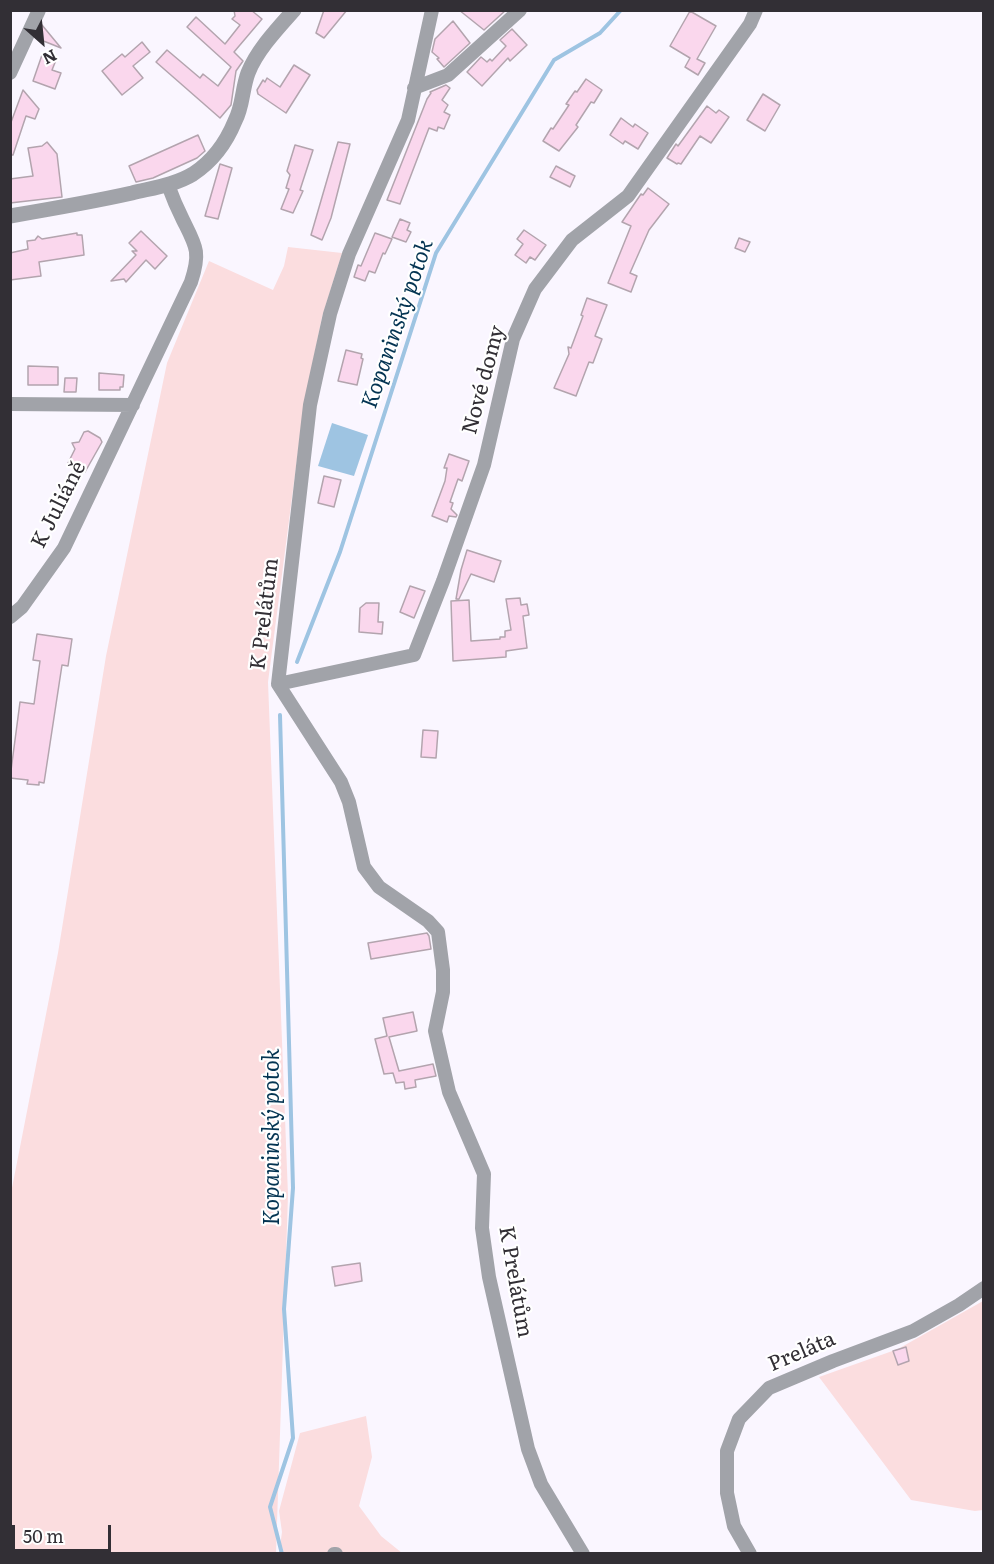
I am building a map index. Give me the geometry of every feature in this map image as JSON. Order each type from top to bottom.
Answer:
[{"type":"street","points":[[10,73],[39,10]]},
{"type":"street","points":[[10,216],[92,202],[168,185],[191,176],[211,160],[220,149],[236,120],[252,65],[294,10]]},
{"type":"street","name":"K Prelátům","points":[[432,10],[408,120],[349,254],[330,314],[310,405],[278,684],[341,782],[349,802],[364,867],[379,887],[428,921],[438,932],[443,970],[443,992],[435,1030],[449,1092],[484,1174],[482,1228],[489,1277],[528,1449],[541,1484],[583,1554]]},
{"type":"street","points":[[414,88],[447,75],[492,38],[520,10]]},
{"type":"street","name":"Nové domy","points":[[278,684],[414,655],[444,581],[484,465],[513,339],[535,289],[572,240],[628,196],[750,24],[756,10]]},
{"type":"street","name":"K Juliáně","points":[[10,617],[22,607],[64,548],[196,268],[194,238],[183,220],[168,185]]},
{"type":"street","points":[[10,404],[133,405]]},
{"type":"street","name":"Preláta","points":[[750,1554],[735,1526],[727,1493],[728,1451],[739,1419],[769,1388],[913,1331],[984,1288]]},
{"type":"shaded area","points":[[288,247],[342,253],[322,317],[304,405],[268,682],[288,1195],[276,1553],[11,1554],[11,1193],[58,953],[106,656],[167,363],[209,261],[273,290],[284,266]]},
{"type":"shaded area","points":[[983,1301],[983,1510],[975,1511],[911,1500],[819,1377],[898,1349]]},
{"type":"shaded area","points":[[366,1416],[372,1457],[359,1506],[381,1536],[402,1553],[279,1554],[282,1532],[279,1511],[300,1433]]},
{"type":"water","points":[[332,423],[368,435],[354,476],[318,466]]},
{"type":"building","points":[[234,10],[251,10],[262,19],[234,52],[243,61],[236,71],[231,105],[220,118],[156,62],[167,50],[200,78],[203,74],[218,86],[231,67],[187,27],[196,17],[225,44],[240,25],[232,19],[235,16]]},
{"type":"building","points":[[324,10],[347,10],[324,38],[316,33]]},
{"type":"building","points":[[459,10],[506,10],[484,30]]},
{"type":"building","points":[[690,11],[716,26],[697,59],[705,63],[698,75],[685,67],[690,58],[670,46]]},
{"type":"building","points":[[453,21],[470,43],[444,67],[432,52],[435,39]]},
{"type":"building","points":[[42,25],[61,48],[36,38]]},
{"type":"building","points":[[512,29],[527,45],[510,61],[508,58],[482,86],[467,72],[481,57],[487,62],[490,59],[492,61],[506,46],[500,40]]},
{"type":"building","points":[[142,42],[150,52],[133,66],[143,78],[122,95],[102,71],[122,54],[125,57]]},
{"type":"building","points":[[42,55],[56,60],[52,70],[61,73],[55,89],[33,81]]},
{"type":"building","points":[[294,65],[310,75],[286,113],[258,94],[257,90],[267,78],[280,87]]},
{"type":"building","points":[[586,79],[602,90],[594,103],[591,102],[576,125],[578,127],[559,151],[543,141],[569,105],[566,104],[575,91],[577,92]]},
{"type":"building","points":[[446,85],[450,88],[442,100],[448,105],[444,112],[450,115],[444,129],[438,127],[437,131],[429,128],[400,204],[387,200],[430,92]]},
{"type":"building","points":[[23,90],[39,109],[35,119],[26,116],[13,155],[10,155],[10,125]]},
{"type":"building","points":[[763,94],[780,105],[765,131],[747,120]]},
{"type":"building","points":[[707,106],[716,113],[719,110],[729,117],[711,143],[700,136],[681,164],[667,158],[676,144],[678,146]]},
{"type":"building","points":[[621,118],[633,127],[635,124],[648,133],[638,149],[625,141],[623,144],[610,135]]},
{"type":"building","points":[[198,135],[205,151],[197,158],[153,178],[136,182],[129,166]]},
{"type":"building","points":[[47,142],[57,154],[62,197],[10,203],[10,179],[33,176],[28,148],[42,146]]},
{"type":"building","points":[[338,142],[350,144],[331,218],[322,240],[311,235]]},
{"type":"building","points":[[295,145],[313,150],[300,190],[303,191],[293,213],[281,209],[289,189],[286,188],[290,175],[287,171]]},
{"type":"building","points":[[220,164],[232,168],[218,219],[205,216]]},
{"type":"building","points":[[556,166],[575,176],[570,187],[550,177]]},
{"type":"building","points":[[648,188],[669,204],[649,230],[630,273],[637,276],[631,292],[608,283],[631,226],[622,222],[641,194],[643,195]]},
{"type":"building","points":[[400,219],[410,223],[407,230],[411,232],[406,242],[392,237]]},
{"type":"building","points":[[524,230],[546,245],[535,260],[530,257],[526,263],[515,255],[523,244],[517,239]]},
{"type":"building","points":[[141,231],[167,256],[155,269],[146,260],[126,282],[124,279],[111,281],[136,255],[132,251],[137,251],[129,243]]},
{"type":"building","points":[[77,233],[77,235],[82,235],[84,255],[39,262],[41,276],[10,280],[10,253],[28,249],[27,241],[35,240],[38,236],[42,239]]},
{"type":"building","points":[[375,233],[392,239],[375,273],[369,271],[365,281],[354,277]]},
{"type":"building","points":[[739,238],[750,242],[745,252],[735,248]]},
{"type":"building","points":[[587,298],[607,305],[595,336],[602,339],[593,363],[589,362],[576,396],[554,388],[569,354],[568,347],[571,348],[583,316],[581,315]]},
{"type":"building","points":[[346,350],[362,354],[357,385],[338,381]]},
{"type":"building","points":[[28,366],[58,367],[58,385],[28,385]]},
{"type":"building","points":[[99,373],[124,375],[123,387],[120,387],[120,390],[99,390]]},
{"type":"building","points":[[65,378],[77,378],[76,392],[64,392]]},
{"type":"building","points":[[88,431],[100,438],[102,442],[85,472],[68,463],[75,449],[72,443],[79,442],[84,432]]},
{"type":"building","points":[[449,454],[469,461],[462,481],[458,479],[450,502],[453,503],[451,509],[457,515],[456,517],[449,516],[447,522],[432,516],[445,481],[447,468],[444,468]]},
{"type":"building","points":[[324,476],[341,480],[334,507],[318,503]]},
{"type":"building","points":[[467,550],[501,561],[494,582],[471,574],[459,599],[456,599],[461,570]]},
{"type":"building","points":[[410,586],[425,591],[414,618],[400,612]]},
{"type":"building","points":[[520,598],[521,605],[527,604],[529,615],[523,616],[527,648],[506,651],[506,657],[453,661],[451,601],[469,600],[471,641],[505,637],[505,631],[511,630],[506,599]]},
{"type":"building","points":[[366,603],[379,603],[378,622],[383,622],[382,634],[359,632],[360,608]]},
{"type":"building","points":[[37,634],[72,639],[68,666],[62,665],[44,783],[39,782],[39,785],[27,784],[28,780],[10,778],[20,702],[34,704],[40,661],[33,660]]},
{"type":"building","points":[[423,730],[438,731],[436,758],[421,757]]},
{"type":"building","points":[[427,933],[431,949],[371,959],[368,943]]},
{"type":"building","points":[[413,1012],[417,1031],[389,1037],[399,1071],[433,1064],[436,1076],[415,1080],[416,1087],[405,1089],[404,1082],[396,1083],[393,1073],[384,1074],[375,1039],[387,1036],[383,1018]]},
{"type":"building","points":[[360,1263],[362,1281],[335,1286],[332,1267]]},
{"type":"building","points":[[906,1347],[909,1361],[898,1365],[893,1351]]},
{"type":"waterway","name":"Kopaninský potok","points":[[297,662],[340,552],[436,253],[554,60],[600,33],[621,10]]},
{"type":"waterway","name":"Kopaninský potok","points":[[280,715],[293,1188],[284,1309],[293,1438],[270,1507],[282,1554]]}]
